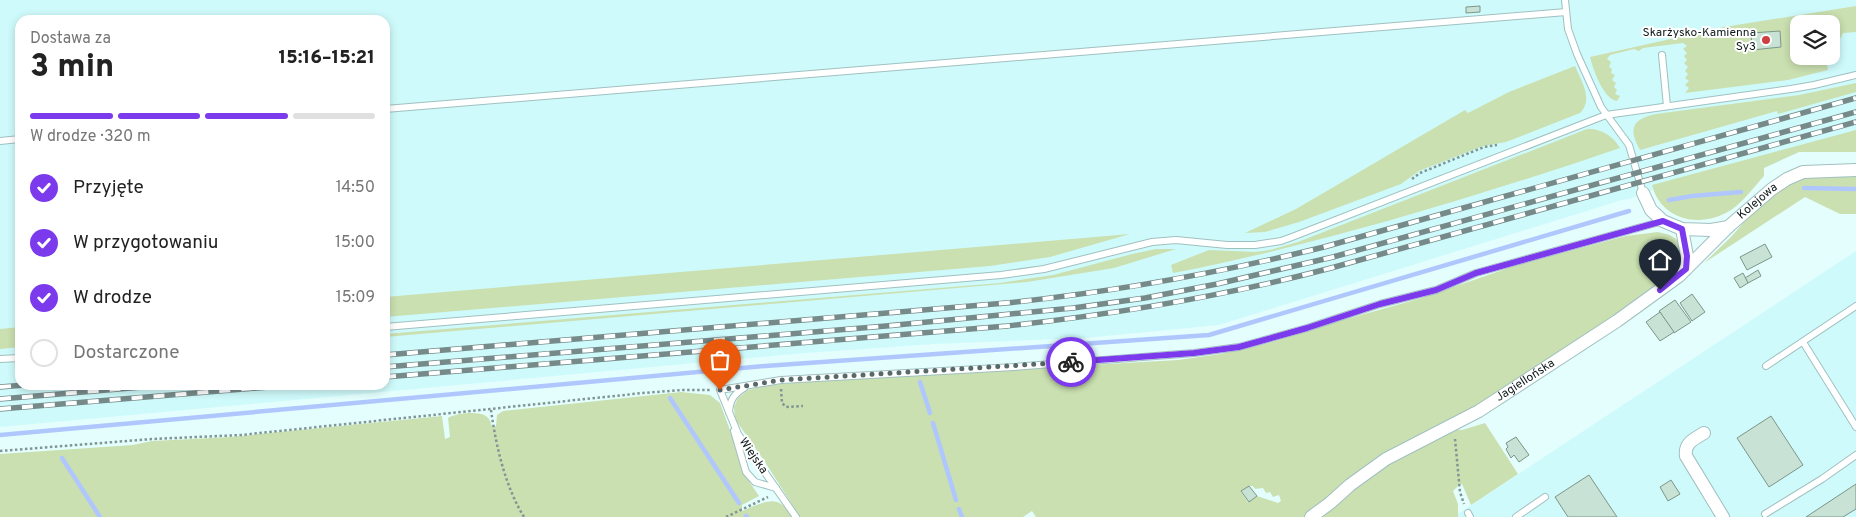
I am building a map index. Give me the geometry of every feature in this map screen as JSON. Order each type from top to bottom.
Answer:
[{"type":"street","name":"Kolejowa","points":[[1643,193],[1651,210],[1663,221],[1682,229],[1700,230],[1728,227],[1772,189],[1803,172],[1856,170]]},
{"type":"street","name":"Jagiellońska","points":[[1311,517],[1386,459],[1480,411],[1631,311],[1679,276],[1728,227]]},
{"type":"street","points":[[1682,229],[1687,256],[1686,269]]},
{"type":"street","points":[[1704,433],[1687,446],[1685,450],[1686,456],[1723,517]]},
{"type":"lane","points":[[1565,0],[1568,29],[1577,54],[1606,115],[1629,145],[1643,193]]},
{"type":"lane","points":[[390,109],[1566,12]]},
{"type":"lane","points":[[1662,55],[1667,106]]},
{"type":"lane","points":[[390,327],[1001,275],[1044,269],[1130,246],[1164,241],[1188,241],[1227,245],[1268,243],[1301,233],[1606,115],[1791,89],[1856,74]]},
{"type":"lane","points":[[0,141],[15,140]]},
{"type":"lane","points":[[720,390],[781,380],[1014,367],[1194,353],[1239,347],[1307,328],[1380,304],[1436,290],[1476,273],[1663,221]]},
{"type":"lane","points":[[1766,366],[1856,306]]},
{"type":"lane","points":[[1803,342],[1856,427]]},
{"type":"lane","points":[[0,359],[15,358]]},
{"type":"lane","points":[[747,386],[735,393],[728,411],[738,447],[746,472],[755,482],[778,490]]},
{"type":"lane","name":"Wiejska","points":[[720,390],[738,434],[796,517]]},
{"type":"lane","points":[[738,447],[744,442]]},
{"type":"lane","points":[[1765,514],[1856,455]]},
{"type":"lane","points":[[1516,517],[1545,497]]},
{"type":"path","points":[[1408,181],[1420,173],[1484,147],[1499,145]]},
{"type":"path","points":[[781,380],[782,403],[786,408],[803,406]]},
{"type":"path","points":[[0,451],[159,438],[241,435],[682,390],[720,390]]},
{"type":"path","points":[[491,410],[502,462],[516,502],[524,517]]},
{"type":"path","points":[[1454,424],[1460,492],[1469,515]]},
{"type":"path","points":[[726,517],[778,490]]},
{"type":"shaded area","points":[[0,0],[1856,0],[1856,142],[1799,152],[1764,168],[1649,191],[1629,199],[1219,325],[1085,338],[934,344],[806,353],[0,427]]},
{"type":"shaded area","points":[[1856,251],[1856,517],[1453,517],[1517,475]]},
{"type":"green space","points":[[1856,6],[1856,32],[1843,33],[1840,39],[1840,15],[1799,15]]},
{"type":"green space","points":[[1790,16],[1790,65],[1827,65],[1828,70],[1788,80],[1685,93],[1689,88],[1685,85],[1689,81],[1685,78],[1688,74],[1685,71],[1688,67],[1684,63],[1687,60],[1684,56],[1687,53],[1683,49],[1687,46],[1683,43],[1643,48],[1639,51],[1634,49],[1610,55],[1607,59],[1611,62],[1609,67],[1612,69],[1611,73],[1615,75],[1612,80],[1616,83],[1614,87],[1617,90],[1615,94],[1620,96],[1617,101],[1607,95],[1603,89],[1596,76],[1590,57],[1724,27]]},
{"type":"green space","points":[[1575,66],[1586,96],[1584,108],[1580,113],[1506,142],[1483,146],[1419,171],[1401,184],[1299,222],[1265,232],[1245,233],[1296,209],[1465,110],[1468,113],[1509,92]]},
{"type":"green space","points":[[1856,83],[1856,92],[1778,114],[1777,111],[1640,150],[1634,136],[1634,126],[1637,122],[1656,114],[1799,95]]},
{"type":"green space","points":[[1587,129],[1597,130],[1606,134],[1620,148],[1506,186],[1391,220],[1283,249],[1173,273],[1171,265],[1209,250],[1255,252],[1298,242]]},
{"type":"green space","points":[[1856,130],[1856,152],[1799,152],[1764,168],[1764,176],[1749,194],[1731,210],[1720,216],[1696,220],[1673,214],[1664,207],[1652,185]]},
{"type":"green space","points":[[1856,176],[1856,214],[1840,214],[1805,197],[1704,263],[1731,237],[1761,203],[1787,185],[1803,178]]},
{"type":"green space","points":[[1658,232],[1670,235],[1679,242],[1682,248],[1682,254],[1677,266],[1663,282],[1503,394],[1370,463],[1305,517],[1036,517],[1032,511],[1023,517],[800,517],[735,419],[734,407],[738,398],[748,390],[769,385],[1178,360],[1221,354],[1269,343],[1422,298],[1514,266],[1626,236]],"holes":[[[1249,486],[1253,486],[1255,489],[1263,488],[1266,493],[1270,492],[1273,497],[1279,495],[1281,501],[1278,503],[1257,496],[1248,502],[1241,492]]]},
{"type":"green space","points":[[1130,234],[1050,257],[990,266],[390,317],[390,297]]},
{"type":"green space","points":[[1156,249],[1176,249],[1114,268],[1027,282],[390,337],[390,334],[1000,283],[1053,275]]},
{"type":"green space","points":[[15,328],[15,348],[0,349],[0,329]]},
{"type":"green space","points":[[681,392],[710,395],[720,403],[734,441],[742,471],[759,496],[742,505],[742,511],[773,501],[783,505],[792,517],[0,517],[0,454],[133,445],[152,441],[230,437],[442,416],[445,439],[450,437],[448,418],[467,413],[486,416],[492,427],[496,426],[497,415],[503,411]]},
{"type":"green space","points":[[1485,423],[1518,474],[1471,505],[1462,484],[1460,484],[1453,491],[1458,504],[1458,517],[1316,517],[1374,470],[1448,429],[1462,430]]},
{"type":"building","points":[[1480,6],[1480,12],[1466,13],[1466,7]]},
{"type":"building","name":"Skarżysko-Kamienna Sy3","points":[[1780,31],[1781,47],[1752,50],[1751,33]]},
{"type":"building","points":[[1765,244],[1772,257],[1747,270],[1740,257]]},
{"type":"building","points":[[1758,270],[1761,276],[1748,283],[1745,278]]},
{"type":"building","points":[[1743,273],[1748,283],[1740,288],[1734,278]]},
{"type":"building","points":[[1692,294],[1705,312],[1692,321],[1680,303]]},
{"type":"building","points":[[1675,300],[1691,322],[1674,333],[1659,311]]},
{"type":"building","points":[[1660,312],[1674,332],[1660,341],[1646,322]]},
{"type":"building","points":[[1771,416],[1803,465],[1769,487],[1737,438]]},
{"type":"building","points":[[1516,437],[1529,455],[1519,462],[1514,455],[1511,458],[1506,449],[1508,447],[1506,443]]},
{"type":"building","points":[[1589,475],[1617,517],[1568,517],[1555,497]]},
{"type":"building","points":[[1671,480],[1680,494],[1668,501],[1660,487]]},
{"type":"building","points":[[1856,484],[1856,509],[1843,517],[1806,517]]},
{"type":"building","points":[[1249,486],[1257,496],[1249,502],[1241,491]]},
{"type":"waterway","points":[[1804,188],[1856,189]]},
{"type":"waterway","points":[[1669,200],[1741,192]]},
{"type":"waterway","points":[[0,435],[765,366],[1209,335],[1629,211]]},
{"type":"waterway","points":[[920,382],[930,413]]},
{"type":"waterway","points":[[670,398],[739,503]]},
{"type":"waterway","points":[[933,423],[956,500]]},
{"type":"waterway","points":[[62,458],[100,517]]},
{"type":"waterway","points":[[959,509],[962,517]]},
{"type":"railway","points":[[390,355],[1006,303],[1166,281],[1324,247],[1856,98]]},
{"type":"railway","points":[[390,367],[886,326],[1073,308],[1145,298],[1217,284],[1333,257],[1856,112]]},
{"type":"railway","points":[[390,377],[1007,326],[1089,316],[1170,303],[1251,287],[1331,268],[1856,122]]},
{"type":"railway","points":[[0,387],[15,386]]},
{"type":"railway","points":[[0,399],[107,390]]},
{"type":"railway","points":[[0,409],[232,390]]},
{"type":"way so far","points":[[720,390],[781,380],[1071,362]]},
{"type":"place","name":"Skarżysko-Kamienna Sy3","points":[[1766,40]]},
{"type":"route","points":[[1071,362],[1194,353],[1239,347],[1307,328],[1380,304],[1436,290],[1476,273],[1515,261],[1663,221],[1682,229],[1687,256],[1686,269],[1660,290]]}]
